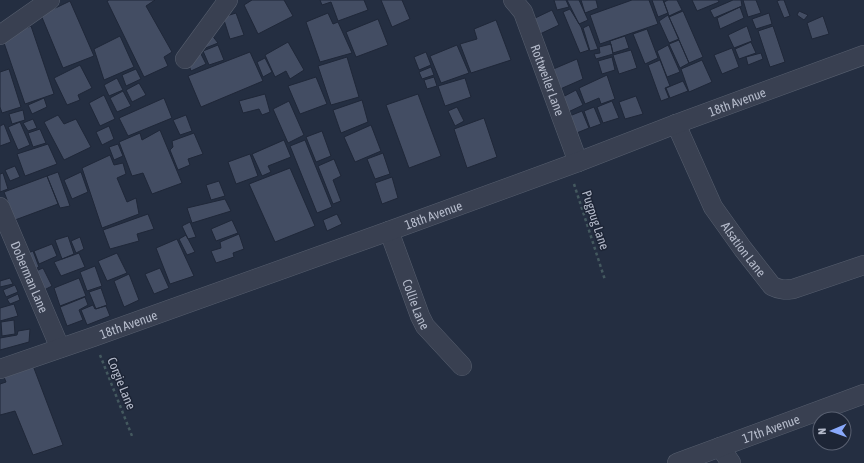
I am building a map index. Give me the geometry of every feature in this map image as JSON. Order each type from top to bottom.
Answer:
[{"type":"street","points":[[0,35],[50,0]]},
{"type":"street","points":[[185,59],[228,0]]},
{"type":"street","name":"Rottweiler Lane","points":[[513,0],[523,12],[573,164]]},
{"type":"street","name":"18th Avenue","points":[[0,369],[389,231],[864,55]]},
{"type":"street","name":"Alsation Lane","points":[[676,124],[713,207],[743,250],[772,286],[778,290],[793,289],[864,265]]},
{"type":"street","name":"Doberman Lane","points":[[0,207],[60,348]]},
{"type":"street","name":"Collie Lane","points":[[389,231],[420,316],[426,326],[462,366]]},
{"type":"street","name":"17th Avenue","points":[[677,463],[864,394]]},
{"type":"street","points":[[720,447],[731,463]]},
{"type":"path","name":"Pugpug Lane","points":[[573,164],[605,280]]},
{"type":"path","name":"Corgie Lane","points":[[93,337],[132,436]]},
{"type":"building","points":[[155,0],[146,6],[172,52],[164,57],[168,66],[144,77],[107,1]]},
{"type":"building","points":[[252,0],[284,0],[293,16],[258,34],[244,5]]},
{"type":"building","points":[[320,0],[364,0],[368,10],[338,21],[331,2],[322,5]]},
{"type":"building","points":[[381,0],[402,0],[410,19],[392,27]]},
{"type":"building","points":[[554,0],[566,0],[569,7],[557,10]]},
{"type":"building","points":[[567,0],[579,0],[588,20],[579,24]]},
{"type":"building","points":[[581,0],[596,0],[598,8],[585,13]]},
{"type":"building","points":[[632,0],[649,0],[658,24],[600,44],[590,15]]},
{"type":"building","points":[[652,0],[663,0],[668,13],[658,17]]},
{"type":"building","points":[[668,0],[677,0],[682,10],[669,16],[664,2]]},
{"type":"building","points":[[692,0],[718,0],[719,2],[697,11]]},
{"type":"building","points":[[733,0],[741,0],[742,6],[714,18],[710,10]]},
{"type":"building","points":[[743,0],[756,0],[761,13],[748,17]]},
{"type":"building","points":[[784,0],[790,16],[784,18],[777,1]]},
{"type":"building","points":[[70,1],[94,56],[63,68],[41,15]]},
{"type":"building","points":[[740,7],[744,18],[720,29],[717,18]]},
{"type":"building","points":[[570,9],[581,27],[589,50],[580,53],[563,12]]},
{"type":"building","points":[[552,10],[559,25],[540,34],[533,19]]},
{"type":"building","points":[[683,11],[703,57],[689,63],[669,17]]},
{"type":"building","points":[[799,11],[808,15],[804,20],[797,15]]},
{"type":"building","points":[[236,13],[244,35],[230,39],[223,17]]},
{"type":"building","points":[[328,13],[333,24],[338,22],[352,53],[320,62],[306,22]]},
{"type":"building","points":[[769,13],[772,24],[756,29],[752,19]]},
{"type":"building","points":[[668,15],[679,39],[669,43],[659,21]]},
{"type":"building","points":[[823,16],[829,34],[812,39],[807,23]]},
{"type":"building","points":[[378,19],[388,45],[356,57],[346,32]]},
{"type":"building","points":[[496,20],[511,60],[471,73],[460,44],[477,39],[474,29]]},
{"type":"building","points":[[589,25],[598,49],[590,51],[583,28]]},
{"type":"building","points":[[31,26],[54,94],[25,104],[2,37]]},
{"type":"building","points":[[747,26],[752,41],[734,48],[728,35]]},
{"type":"building","points":[[773,26],[785,62],[770,67],[758,31]]},
{"type":"building","points":[[647,29],[658,58],[645,64],[633,34]]},
{"type":"building","points":[[208,30],[218,43],[203,49]]},
{"type":"building","points":[[120,36],[134,67],[104,80],[94,49]]},
{"type":"building","points":[[625,36],[629,48],[613,53],[610,41]]},
{"type":"building","points":[[679,40],[689,63],[680,68],[669,44]]},
{"type":"building","points":[[288,42],[304,70],[290,79],[286,71],[275,77],[265,55]]},
{"type":"building","points":[[751,42],[756,53],[739,59],[735,49]]},
{"type":"building","points":[[611,44],[613,54],[596,59],[594,54],[600,53],[599,47]]},
{"type":"building","points":[[218,45],[224,60],[209,65],[203,51]]},
{"type":"building","points":[[457,45],[469,73],[441,83],[430,56]]},
{"type":"building","points":[[668,45],[680,72],[667,77],[657,51]]},
{"type":"building","points":[[732,48],[739,67],[722,74],[714,55]]},
{"type":"building","points":[[199,50],[206,64],[191,71],[187,59]]},
{"type":"building","points":[[631,50],[637,68],[619,74],[613,55]]},
{"type":"building","points":[[250,52],[263,81],[201,107],[188,76]]},
{"type":"building","points":[[426,52],[431,65],[419,70],[414,57]]},
{"type":"building","points":[[761,53],[763,59],[748,65],[746,57]]},
{"type":"building","points":[[347,57],[359,97],[331,105],[318,66]]},
{"type":"building","points":[[612,57],[615,70],[602,74],[598,61]]},
{"type":"building","points":[[265,58],[272,72],[263,77],[257,62]]},
{"type":"building","points":[[577,59],[583,79],[558,90],[551,70]]},
{"type":"building","points":[[660,60],[670,86],[665,88],[669,98],[661,101],[648,65]]},
{"type":"building","points":[[702,60],[712,82],[689,92],[681,69]]},
{"type":"building","points":[[80,65],[92,88],[78,95],[80,100],[67,105],[54,78]]},
{"type":"building","points":[[431,67],[434,75],[422,79],[419,72]]},
{"type":"building","points":[[9,69],[21,107],[2,113],[0,107],[0,72]]},
{"type":"building","points":[[136,69],[141,79],[126,86],[122,75]]},
{"type":"building","points":[[607,75],[615,99],[601,104],[599,98],[585,104],[579,88]]},
{"type":"building","points":[[316,77],[327,104],[300,114],[288,86]]},
{"type":"building","points":[[434,77],[437,86],[427,89],[424,80]]},
{"type":"building","points":[[117,78],[123,90],[109,96],[104,85]]},
{"type":"building","points":[[465,78],[471,97],[445,106],[438,86]]},
{"type":"building","points":[[683,81],[688,91],[670,98],[666,88]]},
{"type":"building","points":[[139,83],[146,95],[132,102],[126,90]]},
{"type":"building","points":[[576,90],[583,105],[566,113],[559,99]]},
{"type":"building","points":[[123,91],[131,106],[117,112],[110,98]]},
{"type":"building","points":[[265,94],[270,112],[262,115],[259,109],[243,113],[239,101]]},
{"type":"building","points":[[418,94],[441,156],[409,168],[386,105]]},
{"type":"building","points":[[104,95],[115,119],[100,126],[89,103]]},
{"type":"building","points":[[636,96],[643,114],[625,119],[619,102]]},
{"type":"building","points":[[44,98],[47,107],[32,114],[28,105]]},
{"type":"building","points":[[164,98],[172,118],[128,136],[119,118]]},
{"type":"building","points":[[362,100],[368,122],[341,133],[333,110]]},
{"type":"building","points":[[289,101],[304,135],[288,143],[273,109]]},
{"type":"building","points":[[612,101],[619,118],[603,123],[597,107]]},
{"type":"building","points":[[457,107],[464,121],[455,126],[448,111]]},
{"type":"building","points":[[594,107],[601,124],[590,128],[584,111]]},
{"type":"building","points":[[23,110],[25,120],[12,124],[9,114]]},
{"type":"building","points":[[582,111],[589,128],[574,134],[567,117]]},
{"type":"building","points":[[58,115],[64,124],[76,119],[91,147],[64,160],[44,122]]},
{"type":"building","points":[[186,115],[192,131],[180,135],[173,120]]},
{"type":"building","points":[[484,118],[497,157],[467,168],[454,129]]},
{"type":"building","points":[[33,119],[37,128],[28,131],[23,123]]},
{"type":"building","points":[[20,122],[30,145],[18,150],[8,127]]},
{"type":"building","points":[[4,124],[11,142],[0,146],[0,126]]},
{"type":"building","points":[[371,125],[381,151],[355,162],[344,137]]},
{"type":"building","points":[[109,126],[114,139],[102,145],[96,132]]},
{"type":"building","points":[[40,129],[46,143],[33,147],[28,133]]},
{"type":"building","points":[[160,130],[182,183],[152,194],[143,173],[132,176],[119,142],[140,133],[142,140]]},
{"type":"building","points":[[322,131],[331,156],[316,162],[306,137]]},
{"type":"building","points":[[194,133],[203,154],[188,159],[190,165],[178,170],[170,150],[173,147],[172,141]]},
{"type":"building","points":[[284,140],[291,157],[268,166],[271,172],[262,176],[252,154]]},
{"type":"building","points":[[305,140],[332,207],[317,213],[290,146]]},
{"type":"building","points":[[48,144],[57,164],[25,176],[17,154]]},
{"type":"building","points":[[118,144],[123,156],[114,160],[109,147]]},
{"type":"building","points":[[383,153],[390,174],[375,179],[367,159]]},
{"type":"building","points":[[250,154],[258,176],[236,184],[228,162]]},
{"type":"building","points":[[110,155],[114,165],[123,163],[126,174],[117,178],[127,202],[136,198],[139,214],[102,228],[82,168]]},
{"type":"building","points":[[334,159],[341,176],[333,180],[341,201],[333,204],[318,166]]},
{"type":"building","points":[[15,166],[20,177],[10,181],[5,170]]},
{"type":"building","points":[[290,168],[315,226],[275,242],[249,184]]},
{"type":"building","points":[[58,172],[70,206],[60,208],[47,176]]},
{"type":"building","points":[[81,172],[88,192],[72,199],[64,180]]},
{"type":"building","points":[[3,173],[8,189],[0,192],[0,174]]},
{"type":"building","points":[[47,176],[58,204],[15,220],[4,192]]},
{"type":"building","points":[[392,177],[398,198],[382,204],[375,183]]},
{"type":"building","points":[[219,181],[225,196],[211,200],[206,185]]},
{"type":"building","points":[[225,199],[231,211],[192,223],[187,208]]},
{"type":"building","points":[[148,214],[154,229],[137,234],[139,241],[110,249],[103,230]]},
{"type":"building","points":[[337,214],[342,224],[327,231],[323,220]]},
{"type":"building","points":[[232,220],[238,233],[216,241],[211,229]]},
{"type":"building","points":[[190,222],[196,237],[188,239],[182,226]]},
{"type":"building","points":[[239,234],[244,249],[233,253],[234,257],[216,263],[211,251],[221,248],[220,242]]},
{"type":"building","points":[[186,235],[195,252],[187,255],[179,239]]},
{"type":"building","points":[[68,236],[74,254],[62,259],[55,240]]},
{"type":"building","points":[[80,237],[84,249],[76,253],[71,241]]},
{"type":"building","points":[[177,239],[194,276],[170,284],[156,248]]},
{"type":"building","points":[[52,244],[57,256],[39,264],[34,251]]},
{"type":"building","points":[[33,251],[39,267],[30,271],[23,255]]},
{"type":"building","points":[[79,253],[85,267],[61,276],[54,262]]},
{"type":"building","points":[[117,253],[127,273],[107,281],[98,261]]},
{"type":"building","points":[[95,266],[102,286],[87,291],[80,272]]},
{"type":"building","points":[[43,268],[52,286],[40,292],[31,273]]},
{"type":"building","points":[[160,268],[169,288],[154,294],[145,274]]},
{"type":"building","points":[[129,274],[139,300],[124,307],[114,281]]},
{"type":"building","points":[[10,278],[13,284],[0,287],[0,281]]},
{"type":"building","points":[[79,278],[86,296],[60,306],[54,288]]},
{"type":"building","points":[[15,285],[18,292],[6,297],[3,290]]},
{"type":"building","points":[[101,288],[107,305],[96,309],[89,292]]},
{"type":"building","points":[[18,294],[20,300],[10,304],[7,299]]},
{"type":"building","points":[[85,297],[88,305],[79,310],[83,320],[67,326],[60,307]]},
{"type":"building","points":[[14,304],[18,316],[0,321],[0,308]]},
{"type":"building","points":[[93,305],[95,309],[106,306],[110,316],[87,325],[81,310]]},
{"type":"building","points":[[14,320],[15,334],[2,336],[1,322]]},
{"type":"building","points":[[30,329],[29,342],[0,350],[0,338],[17,335],[18,331]]},
{"type":"building","points":[[32,363],[63,445],[33,455],[15,411],[0,415],[0,384],[6,382],[2,372]]}]
